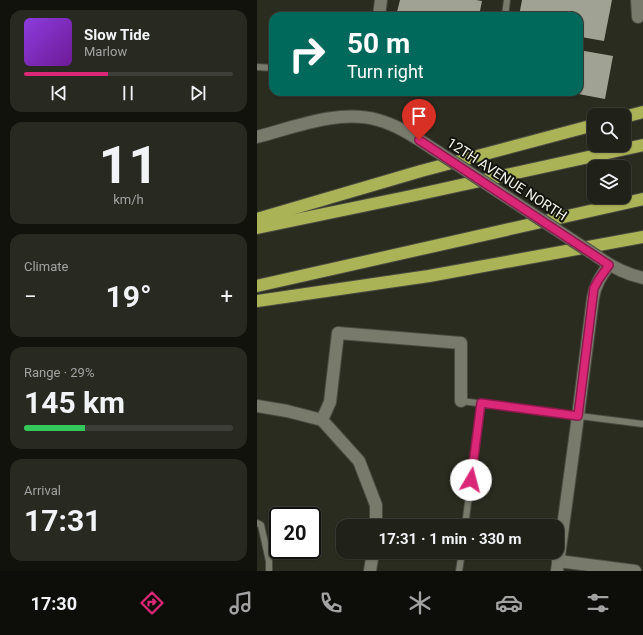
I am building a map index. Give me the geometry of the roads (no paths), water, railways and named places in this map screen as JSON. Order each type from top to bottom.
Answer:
[{"type":"highway","points":[[631,115],[643,112]]},
{"type":"highway","points":[[257,219],[421,171],[587,127]]},
{"type":"highway","points":[[257,228],[411,196],[643,144]]},
{"type":"highway","points":[[257,286],[643,199]]},
{"type":"highway","points":[[451,272],[643,229]]},
{"type":"highway","points":[[257,301],[451,272],[643,237]]},
{"type":"street","points":[[380,12],[381,0]]},
{"type":"street","points":[[637,0],[638,17]]},
{"type":"street","name":"12TH AVENUE NORTH","points":[[257,136],[323,119],[346,116],[379,120],[399,128],[438,152],[609,265],[629,274],[643,278]]},
{"type":"street","points":[[609,265],[594,288],[558,566],[635,571]]},
{"type":"street","points":[[323,420],[330,402],[338,333],[461,343],[461,401]]},
{"type":"street","points":[[257,406],[287,411],[323,420],[359,461],[376,505],[376,519]]},
{"type":"street","points":[[370,571],[372,559]]},
{"type":"lane","points":[[506,12],[507,0]]},
{"type":"lane","points":[[257,66],[269,68]]},
{"type":"lane","points":[[461,401],[643,424]]},
{"type":"lane","points":[[466,519],[481,403]]},
{"type":"lane","points":[[257,523],[261,525],[269,561],[269,571]]},
{"type":"lane","points":[[459,571],[461,559]]}]
